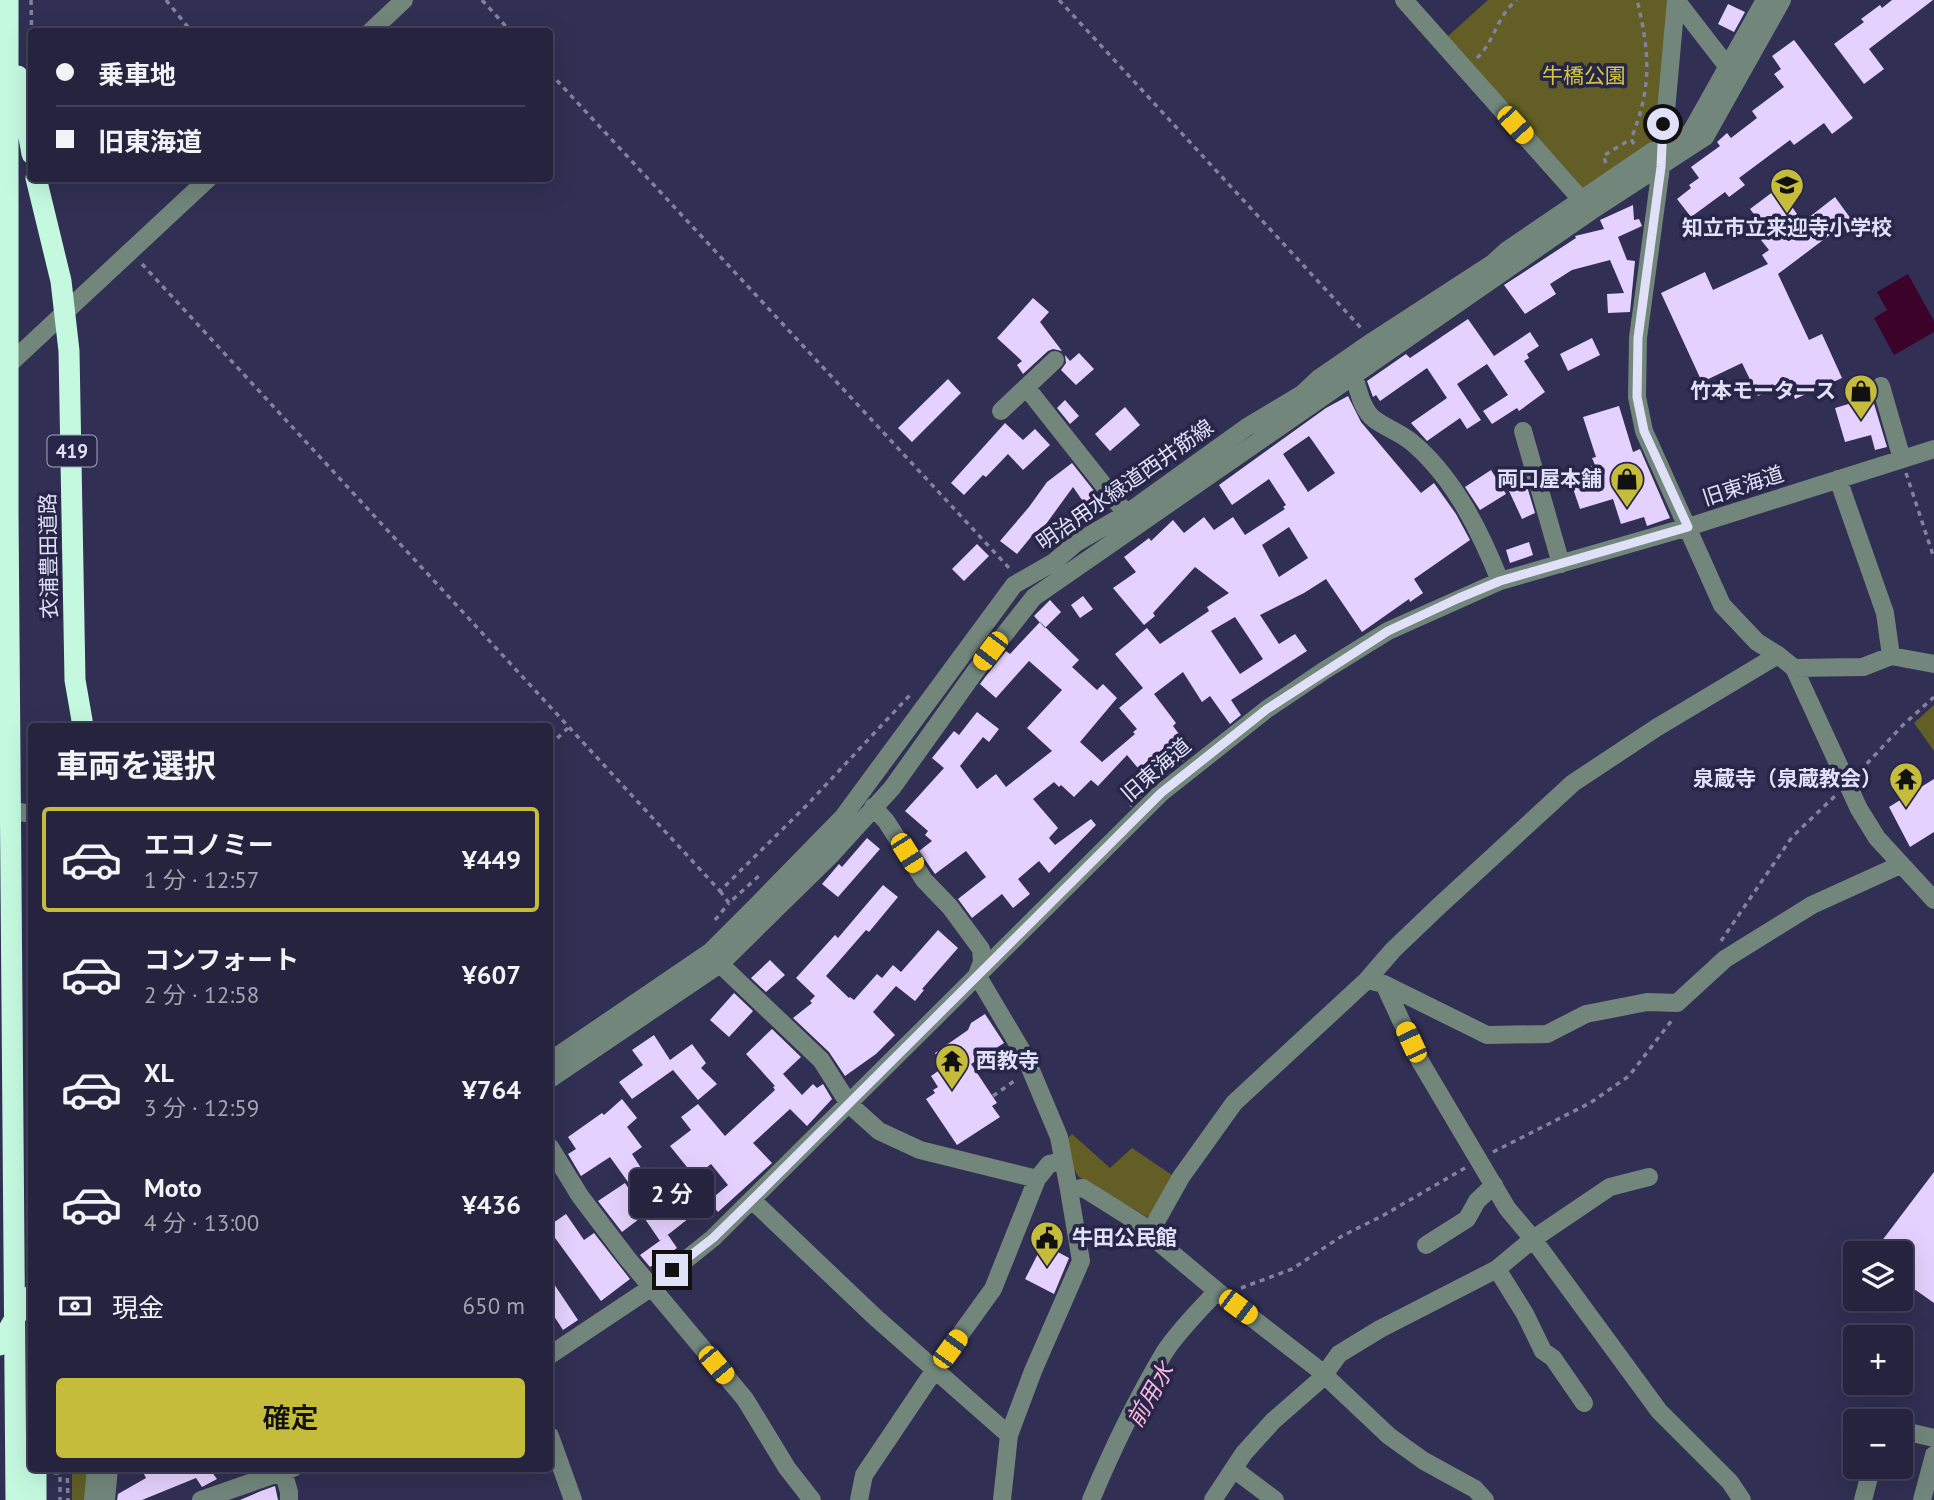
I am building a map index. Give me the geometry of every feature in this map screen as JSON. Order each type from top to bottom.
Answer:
[{"type":"highway","name":"衣浦豊田道路","points":[[8,8],[28,130]]},
{"type":"highway","name":"衣浦豊田道路","points":[[8,8],[8,512],[16,1500]]},
{"type":"highway","name":"衣浦豊田道路","points":[[37,182],[61,281],[69,351],[75,680],[82,723]]},
{"type":"highway","points":[[0,914],[28,895]]},
{"type":"highway","points":[[0,1345],[28,1300]]},
{"type":"highway","points":[[26,1500],[25,1434],[28,1410]]},
{"type":"highway","points":[[36,1500],[43,1472]]},
{"type":"street","points":[[374,28],[404,0]]},
{"type":"street","points":[[1404,0],[1586,205]]},
{"type":"street","points":[[1676,0],[1732,73]]},
{"type":"street","points":[[1676,0],[1661,167],[1638,338],[1637,397],[1644,431],[1722,605],[1757,642],[1794,668],[1858,809],[1877,838],[1934,900]]},
{"type":"street","name":"明治用水緑道西井筋線","points":[[553,1060],[710,952],[843,817],[1014,585],[1016,575],[1054,562],[1076,543],[1131,520],[1247,427],[1302,394],[1318,379],[1373,341],[1493,264],[1506,251],[1586,205],[1643,158],[1669,147],[1691,132],[1732,73],[1765,0]]},
{"type":"street","points":[[553,1077],[720,964],[831,855],[892,788],[977,669],[1034,597],[1131,520],[1353,376],[1586,205],[1661,167],[1705,137],[1732,73],[1782,0]]},
{"type":"street","points":[[0,372],[205,182]]},
{"type":"street","points":[[1001,411],[1055,360]]},
{"type":"street","points":[[1353,376],[1362,401],[1373,418],[1398,431],[1416,445],[1449,482],[1487,549],[1500,581]]},
{"type":"street","points":[[1881,386],[1902,459]]},
{"type":"street","points":[[1026,387],[1131,520]]},
{"type":"street","points":[[1523,431],[1561,564]]},
{"type":"street","name":"旧東海道","points":[[553,1353],[652,1287],[713,1238],[1161,793],[1267,709],[1388,631],[1500,581],[1688,527],[1934,449]]},
{"type":"street","points":[[1838,479],[1885,613],[1891,656]]},
{"type":"street","points":[[1016,575],[1034,597]]},
{"type":"street","points":[[1149,1234],[1181,1177],[1234,1103],[1375,982],[1392,950],[1429,915],[1573,783],[1656,728],[1778,655]]},
{"type":"street","points":[[1794,668],[1863,667],[1891,656],[1934,664]]},
{"type":"street","points":[[873,807],[886,821],[924,880],[950,907],[981,949],[982,962],[977,975],[1025,1056],[1059,1138],[1069,1190],[1081,1261],[1033,1371],[1009,1436],[1002,1500]]},
{"type":"street","points":[[0,809],[28,813]]},
{"type":"street","points":[[1375,982],[1487,1035],[1547,1034],[1586,1014],[1647,1002],[1676,1003],[1720,964],[1812,905],[1900,865]]},
{"type":"street","points":[[720,964],[821,1060],[849,1104],[879,1131],[920,1150],[1037,1179]]},
{"type":"street","points":[[1375,982],[1507,1208],[1533,1239],[1659,1411],[1730,1482],[1742,1500]]},
{"type":"street","points":[[553,1152],[580,1196],[745,1399],[787,1468],[812,1500]]},
{"type":"street","points":[[859,1500],[864,1475],[993,1289],[1037,1179],[1049,1164],[1062,1161]]},
{"type":"street","points":[[1213,1500],[1244,1453],[1273,1421],[1324,1375],[1339,1354],[1380,1329],[1497,1269],[1533,1239],[1610,1187],[1649,1177]]},
{"type":"street","points":[[1426,1245],[1467,1219],[1477,1201],[1494,1185]]},
{"type":"street","points":[[1069,1190],[1083,1188],[1142,1225],[1149,1234],[1217,1291],[1324,1375],[1389,1436],[1424,1461],[1475,1489],[1485,1500]]},
{"type":"street","points":[[752,1200],[875,1317],[936,1368],[1009,1436]]},
{"type":"street","points":[[1497,1269],[1525,1314],[1543,1351],[1553,1358],[1584,1403]]},
{"type":"street","points":[[1091,1500],[1110,1454],[1165,1352],[1188,1321],[1217,1291]]},
{"type":"street","points":[[1913,1433],[1934,1438]]},
{"type":"street","points":[[553,1444],[573,1500]]},
{"type":"street","points":[[1922,1500],[1934,1455]]},
{"type":"street","points":[[1235,1470],[1275,1500]]},
{"type":"street","points":[[93,1500],[96,1472]]},
{"type":"street","points":[[106,1500],[109,1472]]},
{"type":"street","points":[[201,1500],[282,1472]]},
{"type":"street","points":[[288,1472],[289,1500]]},
{"type":"street","points":[[1863,1500],[1869,1479]]},
{"type":"path","points":[[31,0],[32,28]]},
{"type":"path","points":[[166,0],[189,28]]},
{"type":"path","points":[[482,0],[507,28]]},
{"type":"path","points":[[1059,0],[1373,341]]},
{"type":"path","points":[[1466,70],[1485,51],[1506,9],[1517,0]]},
{"type":"path","points":[[1637,0],[1645,34],[1647,80],[1641,114],[1630,139],[1643,158]]},
{"type":"path","points":[[553,76],[1016,575]]},
{"type":"path","points":[[130,251],[720,891],[806,806],[914,691]]},
{"type":"path","points":[[1902,459],[1934,558]]},
{"type":"path","points":[[1720,964],[1714,951],[1792,837],[1934,697]]},
{"type":"path","points":[[553,742],[568,728]]},
{"type":"path","points":[[710,927],[729,903]]},
{"type":"path","points":[[993,1096],[1030,1070]]},
{"type":"path","points":[[52,1472],[60,1473],[60,1500]]},
{"type":"path","points":[[67,1472],[68,1500]]},
{"type":"green space","name":"牛橋公園","points":[[1488,0],[1668,0],[1655,142],[1584,189],[1447,37]]},
{"type":"green space","points":[[1934,705],[1934,751],[1914,723]]},
{"type":"green space","points":[[1072,1134],[1110,1168],[1132,1148],[1175,1177],[1155,1213],[1147,1217],[1079,1177],[1073,1168],[1067,1139]]},
{"type":"green space","points":[[72,1472],[91,1472],[89,1500],[72,1500]]},
{"type":"shaded area","points":[[1908,274],[1934,321],[1934,332],[1894,355],[1874,318],[1887,310],[1877,292]]},
{"type":"building","points":[[1892,0],[1933,0],[1869,49],[1884,69],[1864,84],[1834,44],[1864,22],[1861,19]]},
{"type":"building","points":[[1728,4],[1745,12],[1734,32],[1718,24]]},
{"type":"building","points":[[1794,40],[1853,118],[1832,134],[1824,123],[1794,145],[1790,140],[1739,178],[1745,185],[1729,197],[1725,192],[1691,217],[1677,199],[1699,178],[1691,167],[1720,146],[1717,142],[1727,133],[1731,138],[1757,118],[1752,111],[1784,87],[1774,74],[1781,69],[1772,56]]},
{"type":"building","points":[[1778,188],[1803,222],[1835,197],[1851,219],[1778,274],[1809,340],[1822,334],[1842,378],[1795,399],[1788,382],[1758,396],[1742,363],[1702,382],[1661,293],[1705,272],[1713,290],[1768,264],[1762,255],[1769,250],[1761,240],[1769,234],[1750,209]]},
{"type":"building","points":[[1633,205],[1634,220],[1639,219],[1642,226],[1618,237],[1627,260],[1635,261],[1630,312],[1608,313],[1607,294],[1624,293],[1610,260],[1572,270],[1550,284],[1556,294],[1525,314],[1504,285],[1576,238],[1575,236],[1604,229],[1600,220]]},
{"type":"building","points":[[1033,298],[1049,312],[1040,322],[1062,351],[1048,351],[1023,374],[1017,365],[1022,361],[997,338]]},
{"type":"building","points":[[1468,319],[1494,356],[1530,332],[1539,346],[1527,354],[1529,358],[1524,361],[1545,392],[1519,411],[1517,408],[1492,424],[1483,411],[1508,395],[1487,364],[1457,384],[1481,420],[1467,429],[1460,418],[1427,441],[1411,423],[1447,398],[1427,368],[1380,401],[1376,395],[1373,397],[1367,381],[1406,354],[1410,358]]},
{"type":"building","points":[[1592,338],[1600,355],[1568,371],[1560,354]]},
{"type":"building","points":[[1079,353],[1094,369],[1076,385],[1061,370],[1066,363],[1065,355],[1070,361]]},
{"type":"building","points":[[948,379],[961,393],[912,442],[898,428]]},
{"type":"building","points":[[1348,396],[1361,422],[1421,493],[1434,483],[1470,540],[1414,579],[1423,593],[1410,602],[1409,599],[1362,632],[1326,579],[1260,615],[1279,644],[1295,634],[1307,651],[1231,700],[1241,715],[1230,724],[1210,696],[1202,702],[1183,672],[1154,694],[1176,723],[1173,726],[1193,753],[1170,771],[1166,766],[1148,780],[1127,755],[1098,786],[1091,780],[1074,797],[1054,782],[1033,799],[1058,828],[1049,838],[1055,845],[1091,819],[1096,825],[1049,873],[1039,861],[1018,879],[1030,894],[1013,908],[1002,894],[972,918],[958,899],[986,877],[966,851],[935,874],[919,851],[932,841],[925,835],[928,831],[905,811],[944,768],[932,758],[954,731],[959,735],[977,712],[999,729],[989,742],[983,737],[960,766],[977,789],[996,774],[1006,787],[1052,751],[1027,728],[1062,690],[1029,661],[996,698],[980,684],[1006,651],[1010,654],[1040,622],[1079,660],[1072,667],[1097,690],[1103,684],[1117,698],[1080,742],[1102,762],[1135,734],[1133,732],[1137,729],[1119,708],[1143,688],[1115,654],[1147,628],[1160,644],[1209,611],[1207,607],[1229,593],[1195,567],[1153,613],[1155,616],[1144,625],[1113,588],[1136,572],[1124,557],[1149,538],[1151,541],[1173,520],[1184,533],[1204,517],[1214,530],[1233,517],[1245,535],[1285,509],[1283,507],[1286,505],[1269,479],[1232,505],[1219,485],[1326,408]],"holes":[[[1309,436],[1335,473],[1308,492],[1283,454]],[[1289,527],[1308,558],[1279,577],[1262,545]],[[1235,617],[1263,659],[1240,674],[1211,631]]]},
{"type":"building","name":"竹本モータース","points":[[1872,397],[1887,447],[1875,450],[1871,435],[1845,442],[1835,408]]},
{"type":"building","points":[[1065,400],[1079,416],[1070,424],[1057,408]]},
{"type":"building","points":[[1619,406],[1633,452],[1640,449],[1670,518],[1647,526],[1644,517],[1621,524],[1613,499],[1580,509],[1568,474],[1595,465],[1592,458],[1596,457],[1583,417]]},
{"type":"building","points":[[1125,407],[1140,425],[1110,451],[1095,434]]},
{"type":"building","points":[[1005,423],[1023,440],[1035,429],[1050,445],[1023,470],[1008,454],[964,495],[951,483]]},
{"type":"building","points":[[1072,463],[1102,501],[1089,510],[1073,487],[1038,535],[1035,532],[1017,554],[1000,541],[1047,482]]},
{"type":"building","points":[[1491,470],[1506,494],[1480,510],[1465,487]]},
{"type":"building","points":[[1526,483],[1535,513],[1522,519],[1509,491]]},
{"type":"building","points":[[1529,542],[1533,555],[1510,563],[1506,550]]},
{"type":"building","points":[[977,544],[989,556],[964,581],[952,569]]},
{"type":"building","points":[[1083,596],[1093,609],[1080,618],[1071,605]]},
{"type":"building","points":[[1050,600],[1061,612],[1045,628],[1034,616]]},
{"type":"building","points":[[1934,779],[1934,832],[1910,847],[1889,807]]},
{"type":"building","points":[[1139,783],[1146,792],[1131,807],[1122,795]]},
{"type":"building","points":[[867,838],[880,849],[838,897],[822,884],[839,864],[842,867]]},
{"type":"building","points":[[883,885],[898,897],[869,932],[866,930],[826,976],[849,998],[854,1000],[877,974],[882,978],[893,965],[901,972],[938,930],[958,948],[922,989],[924,990],[915,1001],[896,986],[873,1012],[895,1035],[876,1054],[845,1076],[829,1052],[793,1018],[812,1003],[810,1001],[815,996],[796,978],[835,935],[838,938]]},
{"type":"building","points":[[770,960],[785,975],[766,992],[751,978]]},
{"type":"building","points":[[734,993],[753,1011],[729,1037],[710,1020]]},
{"type":"building","points":[[985,1014],[1004,1043],[971,1064],[997,1103],[992,1106],[1000,1117],[957,1145],[926,1099],[935,1093],[933,1090],[938,1087],[931,1076],[944,1067],[935,1053],[968,1030],[971,1023]]},
{"type":"building","points":[[772,1029],[801,1057],[783,1074],[802,1095],[813,1084],[817,1088],[823,1084],[832,1099],[807,1126],[790,1109],[753,1143],[772,1163],[718,1212],[709,1201],[728,1185],[711,1164],[695,1177],[670,1146],[691,1130],[681,1117],[698,1104],[725,1136],[775,1090],[775,1086],[746,1054]]},
{"type":"building","points":[[654,1035],[670,1060],[692,1044],[706,1063],[701,1068],[717,1084],[698,1100],[673,1070],[632,1099],[619,1082],[643,1065],[632,1050]]},
{"type":"building","points":[[622,1099],[637,1118],[627,1127],[642,1147],[632,1154],[643,1171],[628,1182],[610,1157],[581,1176],[568,1154],[576,1149],[568,1137],[602,1113],[604,1115]]},
{"type":"building","points":[[1934,1172],[1934,1303],[1913,1288],[1913,1241],[1882,1241]]},
{"type":"building","points":[[683,1182],[703,1207],[660,1241],[643,1216],[622,1232],[598,1201],[625,1183],[645,1213]]},
{"type":"building","points":[[566,1214],[584,1240],[594,1233],[630,1279],[601,1301],[553,1235],[553,1223]]},
{"type":"building","points":[[668,1235],[677,1248],[650,1267],[640,1255]]},
{"type":"building","name":"牛田公民館","points":[[1043,1244],[1069,1258],[1054,1294],[1025,1279]]},
{"type":"building","points":[[553,1282],[578,1320],[563,1330],[553,1315]]},
{"type":"building","points":[[212,1472],[217,1479],[202,1487],[196,1478],[142,1500],[117,1500],[118,1494],[146,1478],[144,1474]]},
{"type":"building","points":[[275,1486],[278,1500],[240,1500],[261,1491]]},
{"type":"place","name":"知立市立来迎寺小学校","points":[[1787,215]]},
{"type":"place","name":"竹本モータース","points":[[1861,421]]},
{"type":"place","name":"両口屋本舗","points":[[1627,509]]},
{"type":"place","name":"泉蔵寺（泉蔵教会）","points":[[1906,809]]},
{"type":"place","name":"西教寺","points":[[952,1091]]},
{"type":"place","name":"牛田公民館","points":[[1047,1268]]},
{"type":"route","points":[[672,1270],[713,1238],[752,1200],[1161,793],[1267,709],[1388,631],[1459,598],[1500,581],[1688,527],[1644,431],[1637,397],[1638,338],[1661,167],[1663,124]]},
{"type":"water label","name":"前用水","points":[[1150,1395]]}]
